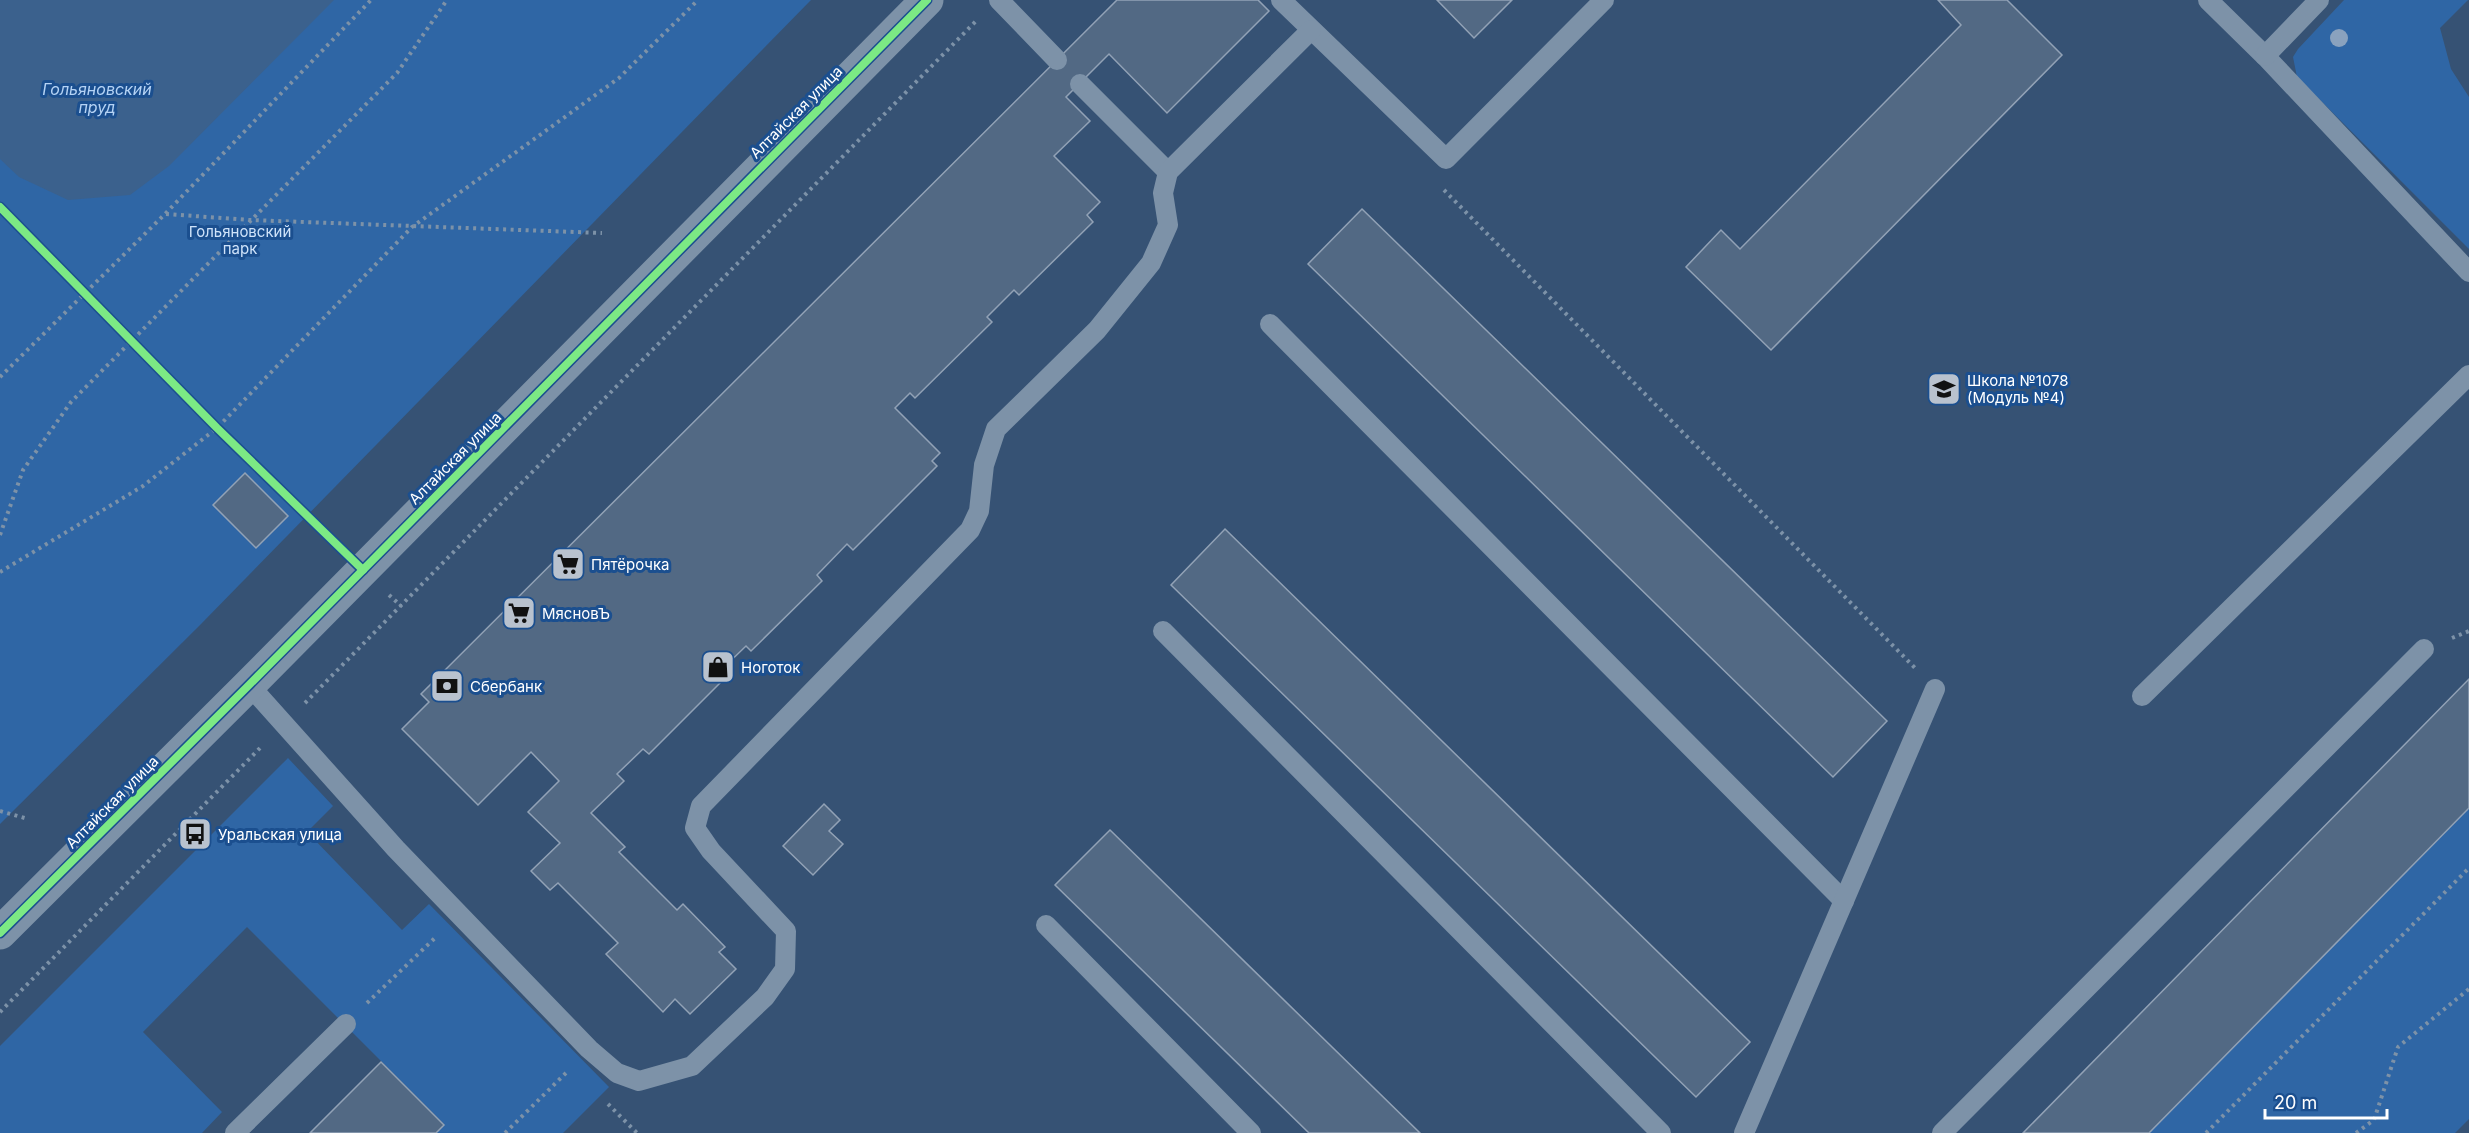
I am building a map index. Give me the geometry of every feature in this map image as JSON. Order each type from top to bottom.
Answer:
[{"type":"street","name":"Алтайская улица","points":[[0,933],[249,685],[927,0]]},
{"type":"lane","points":[[999,0],[1057,60]]},
{"type":"lane","points":[[1281,0],[1446,159],[1604,0]]},
{"type":"lane","points":[[2208,0],[2265,56],[2469,272]]},
{"type":"lane","points":[[2265,56],[2319,0]]},
{"type":"lane","points":[[249,685],[396,849],[589,1048],[617,1073],[639,1081],[692,1066],[765,997],[785,969],[786,931],[711,851],[695,828],[701,806],[970,530],[979,511],[984,465],[996,429],[1096,330],[1151,263],[1168,225],[1162,193],[1168,172],[1311,30]]},
{"type":"lane","points":[[1080,84],[1168,172]]},
{"type":"lane","points":[[1270,324],[1844,902]]},
{"type":"lane","points":[[2142,696],[2469,375]]},
{"type":"lane","points":[[1164,631],[1661,1133]]},
{"type":"lane","points":[[1942,1133],[2424,650]]},
{"type":"lane","points":[[1744,1133],[1935,688]]},
{"type":"lane","points":[[1046,925],[1251,1133]]},
{"type":"lane","points":[[235,1133],[346,1024]]},
{"type":"path","points":[[0,377],[165,214],[371,0]]},
{"type":"path","points":[[0,535],[23,470],[71,402],[397,73],[447,0]]},
{"type":"path","points":[[0,572],[143,486],[217,428],[412,227],[619,78],[698,0]]},
{"type":"path","points":[[0,1012],[980,17]]},
{"type":"path","points":[[1446,159],[1430,177],[1935,688]]},
{"type":"path","points":[[0,207],[217,428],[317,525]]},
{"type":"path","points":[[165,214],[250,220],[602,233]]},
{"type":"path","points":[[0,811],[28,819]]},
{"type":"path","points":[[2206,1133],[2469,868]]},
{"type":"path","points":[[346,1024],[460,914]]},
{"type":"path","points":[[2356,1133],[2374,1120],[2398,1047],[2469,989]]},
{"type":"path","points":[[506,1133],[589,1048]]},
{"type":"green space","name":"Гольяновcкий парк","points":[[0,0],[811,0],[201,624],[0,824]]},
{"type":"green space","points":[[2344,0],[2468,0],[2440,28],[2451,69],[2469,97],[2469,249],[2297,77],[2293,57]]},
{"type":"green space","points":[[288,758],[333,806],[307,832],[402,930],[429,904],[609,1087],[563,1133],[436,1133],[444,1124],[247,927],[143,1032],[222,1112],[202,1133],[0,1133],[0,1046]]},
{"type":"green space","points":[[2469,808],[2469,1119],[2455,1133],[2149,1133]]},
{"type":"water","name":"Гольяновский пруд","points":[[0,0],[334,0],[169,166],[130,195],[68,200],[19,177],[0,159]]},
{"type":"building","points":[[1117,0],[1258,0],[1269,11],[1167,113],[1109,54],[1066,97],[1090,121],[1054,156],[1100,202],[1087,215],[1093,222],[1019,295],[1014,290],[987,317],[992,322],[915,398],[910,393],[895,408],[940,453],[932,461],[937,466],[853,550],[847,544],[817,575],[822,581],[751,651],[746,646],[716,675],[722,681],[649,754],[643,749],[617,774],[624,781],[591,813],[625,847],[619,852],[677,910],[683,904],[725,947],[719,952],[736,969],[690,1014],[675,999],[663,1012],[606,954],[618,943],[558,883],[550,890],[531,871],[560,843],[528,812],[559,781],[531,752],[478,805],[402,729],[429,702],[421,694]]},
{"type":"building","points":[[1437,0],[1512,0],[1474,38]]},
{"type":"building","points":[[1938,0],[2007,0],[2062,55],[1771,350],[1686,267],[1721,230],[1740,249],[1961,25]]},
{"type":"building","points":[[1362,209],[1887,721],[1833,777],[1308,264]]},
{"type":"building","points":[[245,473],[288,516],[256,548],[213,505]]},
{"type":"building","points":[[1225,529],[1750,1042],[1696,1097],[1171,585]]},
{"type":"building","points":[[2469,679],[2469,808],[2149,1133],[2023,1133]]},
{"type":"building","points":[[824,804],[840,820],[829,831],[843,844],[813,875],[783,846]]},
{"type":"building","points":[[1110,830],[1420,1133],[1309,1133],[1055,885]]},
{"type":"building","points":[[381,1062],[444,1125],[436,1133],[310,1133]]},
{"type":"cycle path","points":[[0,933],[249,685],[927,0]]},
{"type":"cycle path","points":[[0,207],[217,428],[363,570]]},
{"type":"place","name":"Школа №1078 (Модуль №4)","points":[[1944,389]]},
{"type":"place","name":"Пятёрочка","points":[[568,564]]},
{"type":"place","name":"МясновЪ","points":[[519,613]]},
{"type":"place","name":"Ноготок","points":[[718,667]]},
{"type":"place","name":"Сбербанк","points":[[447,686]]},
{"type":"place","name":"Уральская улица","points":[[195,834]]}]
